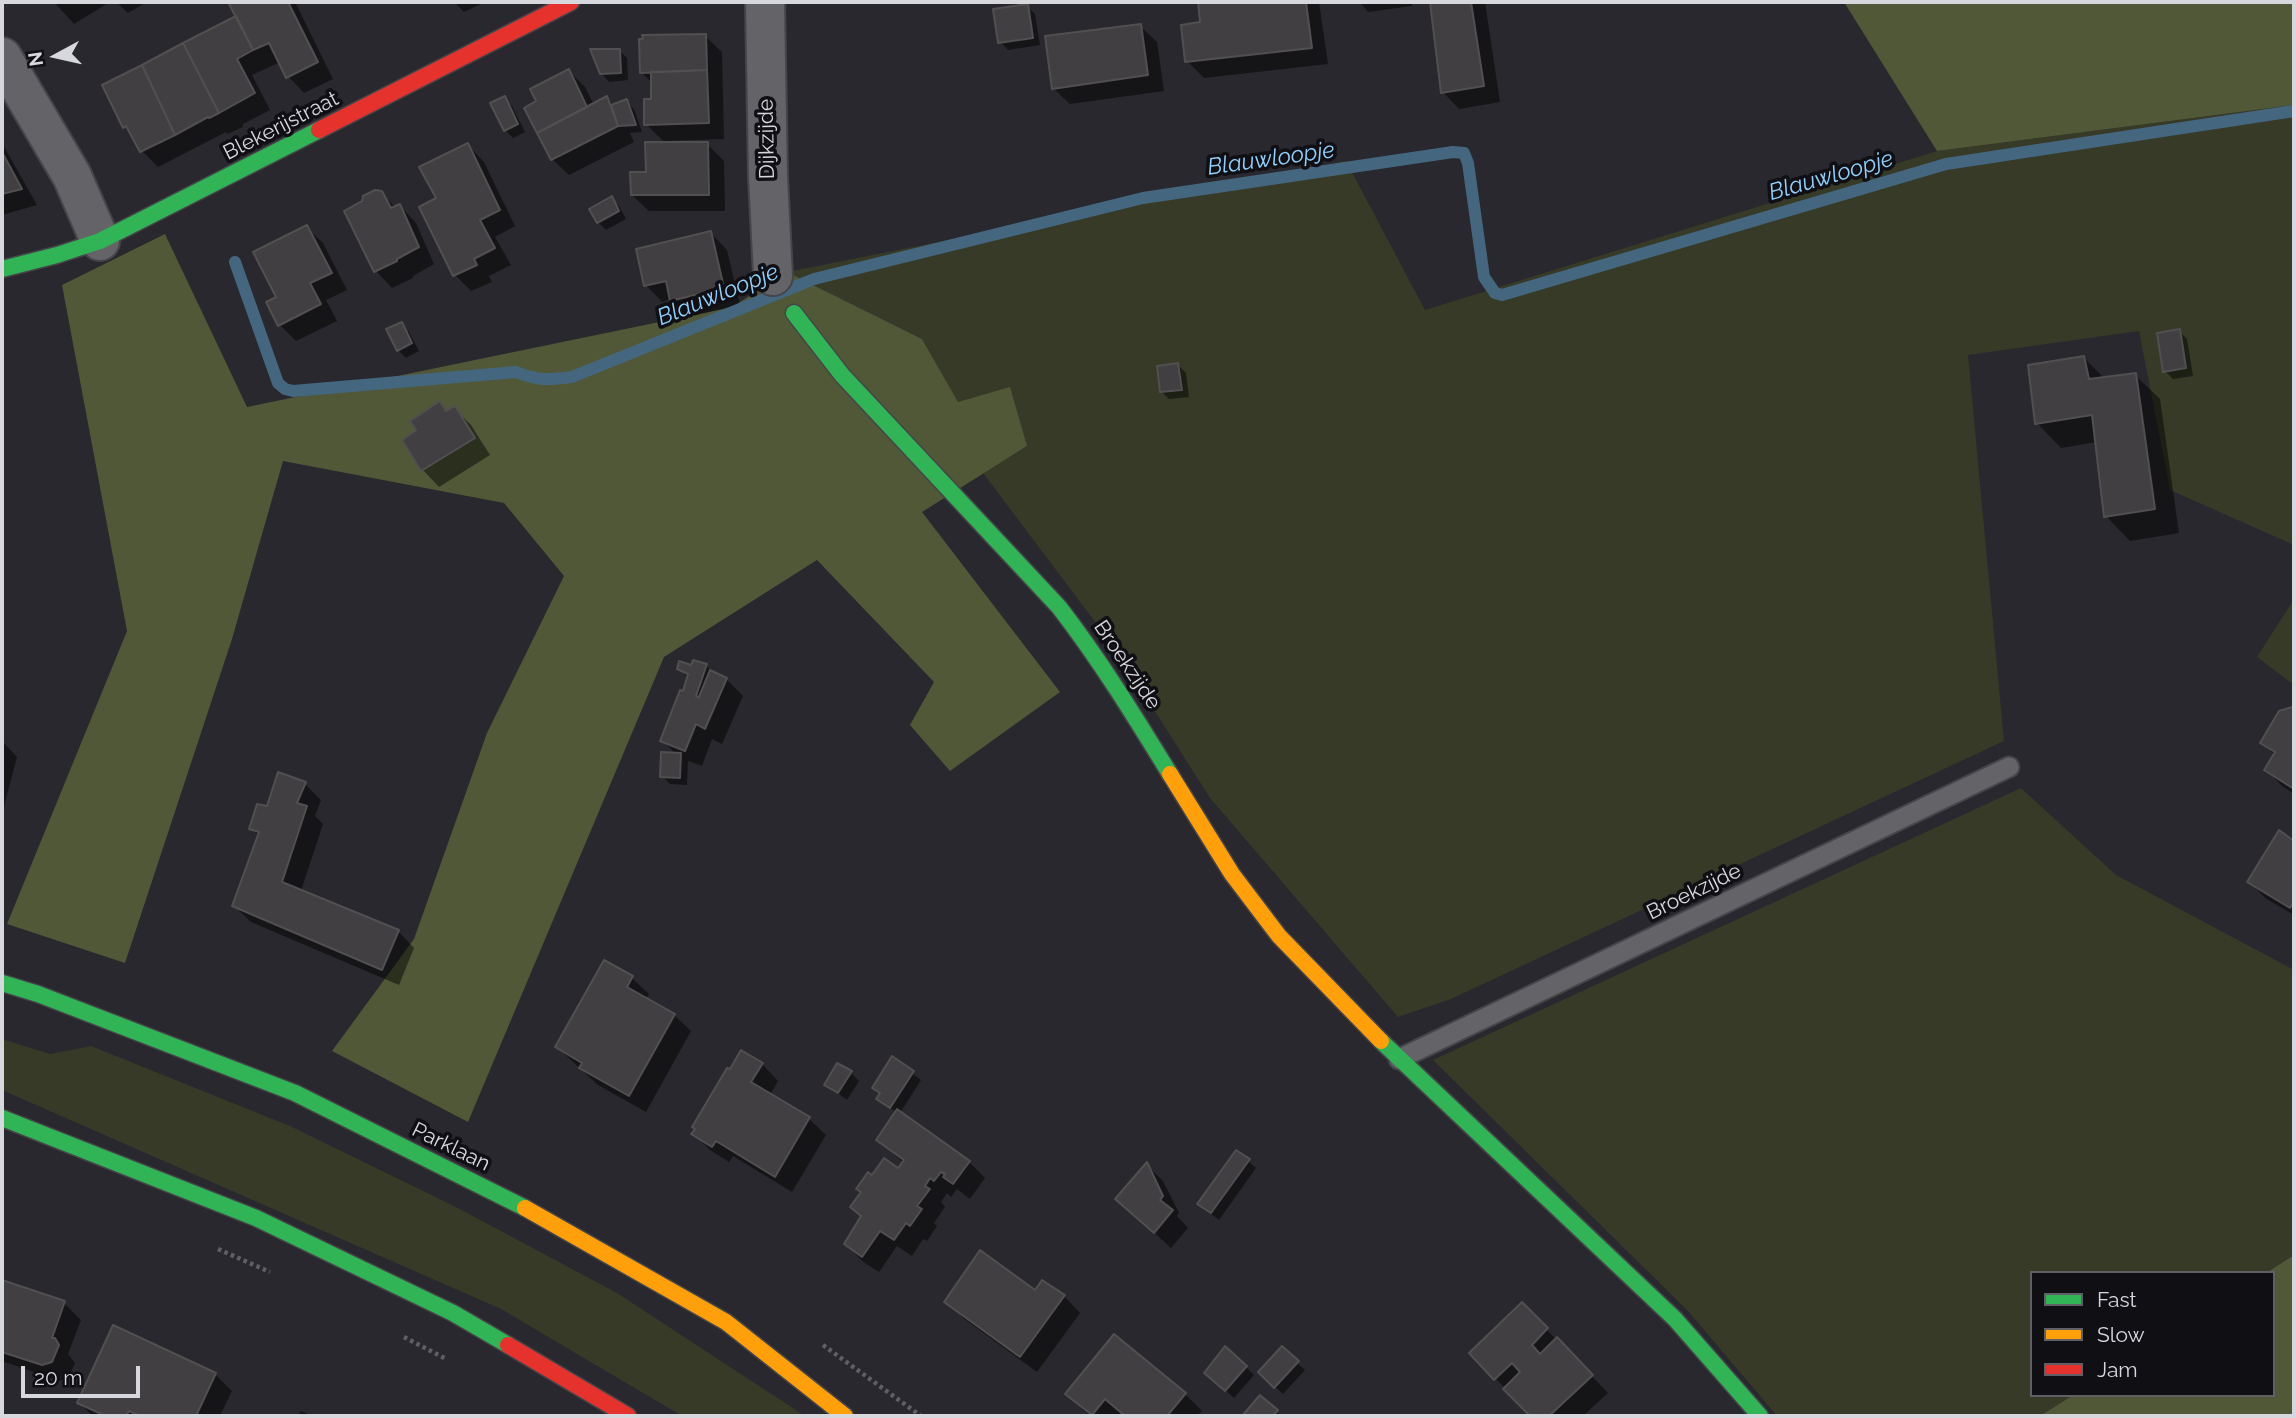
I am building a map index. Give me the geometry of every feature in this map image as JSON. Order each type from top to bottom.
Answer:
[{"type":"street","name":"Blekerijstraat","points":[[2,269],[100,241],[571,2]]},
{"type":"street","name":"Dijkzijde","points":[[765,2],[768,177],[773,276]]},
{"type":"street","points":[[2,57],[72,176],[100,241]]},
{"type":"street","name":"Broekzijde","points":[[794,313],[842,375],[1059,607],[1122,695],[1231,874],[1279,936],[1399,1059],[1675,1319],[1760,1416]]},
{"type":"street","name":"Parklaan","points":[[2,984],[38,993],[295,1093],[513,1200],[726,1322],[845,1416]]},
{"type":"street","points":[[2,1118],[269,1224],[453,1312],[628,1416]]},
{"type":"lane","name":"Broekzijde","points":[[1399,1059],[2009,767]]},
{"type":"path","points":[[210,1246],[275,1275]]},
{"type":"path","points":[[400,1335],[447,1359]]},
{"type":"green space","points":[[1844,2],[2294,2],[2294,105],[1937,151]]},
{"type":"green space","points":[[2294,105],[2294,545],[2170,490],[2139,331],[1968,355],[2004,741],[1451,999],[1398,1017],[1210,798],[1114,647],[983,473],[1027,446],[958,403],[922,339],[787,272],[1346,161],[1425,310],[1937,151]]},
{"type":"green space","points":[[165,234],[247,407],[732,307],[787,272],[922,339],[958,402],[1010,387],[1027,446],[922,512],[1060,692],[950,771],[910,725],[934,682],[817,560],[664,657],[468,1122],[332,1051],[414,939],[487,733],[564,576],[504,503],[283,461],[232,639],[125,963],[7,924],[127,631],[62,285]]},
{"type":"green space","points":[[2294,599],[2294,685],[2257,657]]},
{"type":"green space","points":[[2021,788],[2116,875],[2294,970],[2294,1255],[2269,1271],[2030,1271],[2030,1397],[2070,1397],[2040,1416],[1777,1416],[1688,1311],[1433,1060]]},
{"type":"green space","points":[[2,1039],[50,1054],[91,1046],[290,1126],[456,1207],[617,1293],[805,1416],[682,1416],[501,1309],[2,1090]]},
{"type":"green space","points":[[2294,1255],[2294,1416],[2040,1416],[2070,1397],[2275,1397],[2275,1271],[2269,1271]]},
{"type":"building","points":[[228,2],[288,2],[318,62],[286,78],[269,43],[253,50]]},
{"type":"building","points":[[1198,2],[1306,2],[1312,48],[1185,62],[1181,25],[1200,22]]},
{"type":"building","points":[[1430,2],[1471,2],[1484,86],[1441,93]]},
{"type":"building","points":[[1028,4],[1033,38],[998,43],[993,9]]},
{"type":"building","points":[[236,16],[253,50],[237,59],[255,93],[219,113],[183,43]]},
{"type":"building","points":[[1141,24],[1148,75],[1052,89],[1045,36]]},
{"type":"building","points":[[706,34],[707,70],[640,73],[639,39],[643,39],[642,35]]},
{"type":"building","points":[[183,43],[219,113],[175,135],[142,65]]},
{"type":"building","points":[[590,49],[620,49],[621,73],[600,74]]},
{"type":"building","points":[[142,65],[175,135],[140,152],[126,126],[123,128],[102,85]]},
{"type":"building","points":[[569,69],[587,107],[537,133],[524,108],[536,101],[530,89]]},
{"type":"building","points":[[707,70],[709,123],[644,125],[644,99],[651,99],[651,72]]},
{"type":"building","points":[[505,96],[518,124],[504,131],[490,103]]},
{"type":"building","points":[[607,96],[618,126],[551,160],[537,133]]},
{"type":"building","points":[[627,99],[636,125],[618,126],[611,105]]},
{"type":"building","points":[[645,142],[708,142],[709,195],[631,195],[630,172],[646,172]]},
{"type":"building","points":[[468,143],[500,210],[480,220],[495,248],[474,259],[477,265],[453,276],[419,207],[436,198],[419,167]]},
{"type":"building","points":[[2,152],[22,189],[2,194]]},
{"type":"building","points":[[375,190],[382,191],[391,208],[400,204],[419,247],[374,272],[344,211]]},
{"type":"building","points":[[612,196],[619,211],[597,223],[589,209]]},
{"type":"building","points":[[307,225],[332,273],[310,283],[321,304],[278,326],[266,302],[276,297],[253,252]]},
{"type":"building","points":[[711,231],[724,288],[670,301],[666,281],[644,286],[636,249]]},
{"type":"building","points":[[402,322],[412,343],[397,351],[386,329]]},
{"type":"building","points":[[2180,329],[2186,368],[2163,372],[2157,333]]},
{"type":"building","points":[[2084,356],[2089,379],[2136,373],[2155,509],[2104,517],[2092,415],[2035,424],[2028,365]]},
{"type":"building","points":[[1178,363],[1182,390],[1160,392],[1157,366]]},
{"type":"building","points":[[440,401],[446,411],[455,406],[475,438],[421,471],[402,440],[416,430],[410,421]]},
{"type":"building","points":[[693,660],[707,664],[696,696],[699,697],[710,670],[727,678],[705,729],[696,724],[685,751],[660,741],[688,674],[677,669],[679,661],[691,665]]},
{"type":"building","points":[[2292,707],[2294,789],[2264,770],[2275,752],[2260,743],[2279,711]]},
{"type":"building","points":[[661,752],[681,753],[680,778],[660,777]]},
{"type":"building","points":[[278,772],[306,782],[297,803],[307,806],[282,882],[399,930],[382,970],[232,906],[259,832],[249,829],[257,804],[267,806]]},
{"type":"building","points":[[2279,830],[2294,841],[2294,901],[2290,908],[2247,882]]},
{"type":"building","points":[[604,960],[633,976],[627,987],[675,1014],[629,1096],[579,1068],[582,1063],[555,1047]]},
{"type":"building","points":[[741,1050],[763,1063],[751,1082],[810,1117],[775,1177],[716,1141],[712,1147],[691,1134],[695,1129],[692,1127],[727,1068],[730,1069]]},
{"type":"building","points":[[892,1056],[914,1071],[890,1108],[876,1099],[880,1093],[872,1088]]},
{"type":"building","points":[[837,1063],[852,1071],[838,1093],[824,1085]]},
{"type":"building","points":[[897,1109],[970,1161],[953,1184],[943,1177],[945,1174],[941,1172],[934,1181],[930,1178],[925,1186],[930,1189],[917,1206],[922,1209],[910,1226],[906,1223],[894,1240],[880,1231],[862,1257],[844,1244],[861,1216],[850,1207],[861,1192],[856,1189],[868,1172],[872,1175],[884,1158],[898,1168],[904,1160],[876,1140]]},
{"type":"building","points":[[1236,1150],[1250,1159],[1211,1213],[1197,1204]]},
{"type":"building","points":[[1147,1162],[1163,1196],[1160,1200],[1173,1210],[1154,1233],[1115,1199]]},
{"type":"building","points":[[980,1250],[1035,1290],[1042,1280],[1065,1295],[1020,1357],[944,1302]]},
{"type":"building","points":[[2,1280],[65,1301],[52,1338],[55,1338],[59,1345],[52,1362],[42,1365],[2,1352]]},
{"type":"building","points":[[1522,1302],[1548,1328],[1532,1345],[1540,1354],[1557,1337],[1593,1375],[1549,1416],[1530,1416],[1503,1389],[1520,1372],[1512,1363],[1494,1380],[1469,1353]]},
{"type":"building","points":[[113,1325],[216,1373],[196,1416],[140,1416],[129,1411],[126,1416],[106,1416],[77,1403]]},
{"type":"building","points":[[1114,1334],[1186,1393],[1167,1416],[1125,1416],[1105,1399],[1092,1415],[1065,1394]]},
{"type":"building","points":[[1225,1346],[1247,1366],[1225,1391],[1204,1373]]},
{"type":"building","points":[[1282,1346],[1299,1361],[1274,1388],[1258,1372]]},
{"type":"building","points":[[1260,1395],[1278,1410],[1273,1416],[1242,1416]]},
{"type":"waterway","name":"Blauwloopje","points":[[235,262],[278,383],[285,389],[293,391],[516,372],[531,377],[556,379],[572,377],[814,279],[1143,198],[1453,152],[1464,153],[1468,163],[1484,277],[1495,293],[1502,295],[1946,164],[2294,111]]},
{"type":"traffic: fast","points":[[2,269],[100,241],[319,130]]},
{"type":"traffic: fast","points":[[794,313],[842,375],[1059,607],[1103,668],[1170,774]]},
{"type":"traffic: fast","points":[[2,983],[38,994],[295,1093],[525,1208]]},
{"type":"traffic: fast","points":[[1381,1041],[1675,1319],[1760,1416]]},
{"type":"traffic: fast","points":[[2,1118],[256,1218],[453,1313],[508,1345]]},
{"type":"traffic: slow","points":[[1170,774],[1232,874],[1279,936],[1381,1041]]},
{"type":"traffic: slow","points":[[525,1208],[726,1322],[845,1416]]},
{"type":"traffic: jam","points":[[319,130],[571,2]]},
{"type":"traffic: jam","points":[[508,1345],[628,1416]]}]
